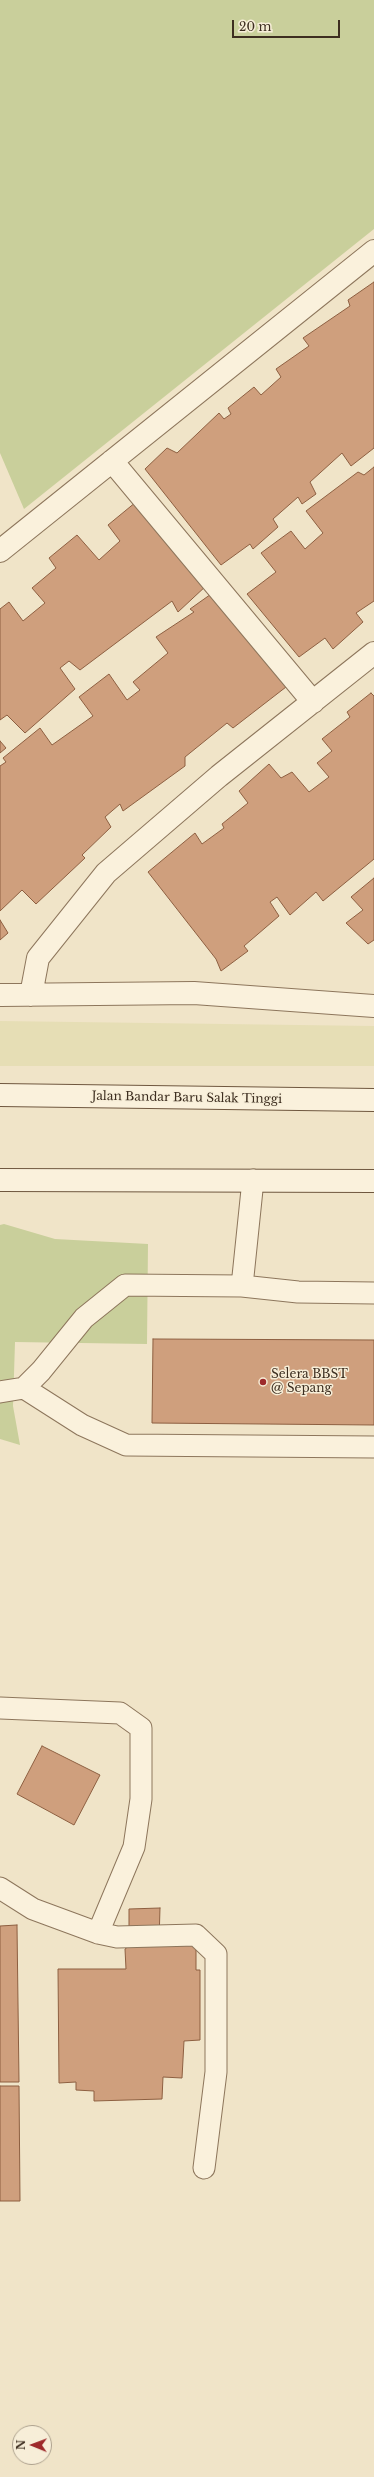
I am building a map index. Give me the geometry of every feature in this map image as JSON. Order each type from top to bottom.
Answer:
[{"type":"street","points":[[0,551],[374,251]]},
{"type":"street","points":[[112,461],[313,702]]},
{"type":"street","points":[[31,995],[38,958],[106,873],[219,776],[374,653]]},
{"type":"street","points":[[0,995],[194,993],[374,1006]]},
{"type":"street","name":"Jalan Bandar Baru Salak Tinggi","points":[[0,1096],[374,1100]]},
{"type":"street","points":[[0,1180],[374,1181]]},
{"type":"lane","points":[[242,1286],[253,1180]]},
{"type":"lane","points":[[0,1392],[24,1388],[41,1371],[84,1318],[125,1285],[242,1286],[298,1292],[374,1293]]},
{"type":"lane","points":[[24,1388],[82,1425],[126,1445],[374,1447]]},
{"type":"lane","points":[[0,1708],[120,1712],[141,1728],[141,1799],[134,1847],[98,1933]]},
{"type":"lane","points":[[0,1888],[33,1909],[98,1933],[117,1937],[196,1935],[216,1954],[216,2072],[204,2168]]},
{"type":"shaded area","points":[[0,1021],[374,1026],[374,1066],[0,1066]]},
{"type":"green space","points":[[0,0],[374,0],[374,229],[24,509],[0,453]]},
{"type":"green space","points":[[4,1224],[55,1239],[148,1244],[147,1344],[15,1342],[13,1406],[20,1445],[0,1439],[0,1225]]},
{"type":"building","points":[[374,282],[374,448],[351,466],[342,453],[310,482],[316,494],[302,504],[298,497],[273,519],[278,527],[253,549],[250,544],[221,565],[145,469],[167,448],[177,453],[219,413],[224,419],[231,414],[228,408],[254,387],[261,395],[281,377],[276,369],[309,346],[303,338],[350,306],[348,300]]},
{"type":"building","points":[[374,467],[374,601],[356,613],[363,622],[333,649],[325,638],[299,657],[247,594],[276,572],[261,553],[291,531],[305,549],[323,533],[306,511],[358,472],[364,475]]},
{"type":"building","points":[[136,502],[207,585],[178,612],[172,601],[80,670],[69,661],[60,668],[75,689],[25,733],[7,715],[0,720],[0,609],[9,602],[23,621],[45,603],[32,588],[56,568],[49,558],[77,535],[99,560],[120,541],[108,525]]},
{"type":"building","points":[[214,592],[286,687],[233,728],[227,723],[185,757],[185,766],[123,811],[120,804],[105,817],[111,827],[82,855],[85,858],[36,904],[22,890],[0,911],[0,766],[6,762],[3,758],[40,728],[52,745],[93,716],[79,697],[109,674],[127,700],[140,690],[133,682],[168,653],[156,637],[194,612],[190,609]]},
{"type":"building","points":[[371,693],[374,696],[374,859],[323,901],[316,892],[290,915],[277,897],[270,902],[279,916],[244,946],[248,951],[221,971],[216,959],[148,872],[195,833],[202,844],[224,828],[222,824],[248,803],[239,791],[269,764],[281,778],[292,772],[309,792],[329,777],[317,763],[332,751],[322,739],[350,717],[347,712]]},
{"type":"building","points":[[0,741],[6,748],[0,753]]},
{"type":"building","points":[[374,878],[374,940],[368,944],[346,923],[363,910],[351,897]]},
{"type":"building","points":[[0,920],[8,933],[0,940]]},
{"type":"building","name":"Selera BBST @ Sepang","points":[[153,1339],[374,1340],[374,1425],[152,1423]]},
{"type":"building","points":[[42,1746],[100,1775],[74,1825],[17,1794]]},
{"type":"building","points":[[160,1908],[159,1942],[196,1944],[196,1970],[200,1970],[200,2040],[184,2041],[182,2078],[163,2077],[162,2099],[94,2101],[94,2091],[76,2090],[76,2082],[59,2083],[58,1969],[126,1969],[125,1949],[129,1946],[129,1909]]},
{"type":"building","points":[[17,1925],[19,2082],[0,2082],[0,1926]]},
{"type":"building","points":[[0,2086],[19,2086],[20,2201],[0,2201]]},
{"type":"place","name":"Selera BBST @ Sepang","points":[[263,1382]]}]
